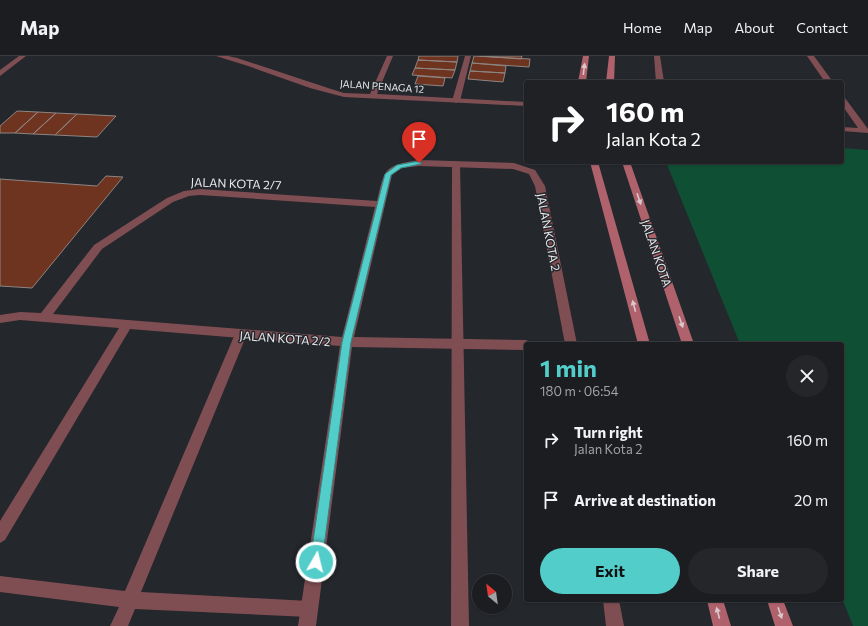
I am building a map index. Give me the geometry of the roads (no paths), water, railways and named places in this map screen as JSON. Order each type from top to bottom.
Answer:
[{"type":"main road","points":[[582,80],[586,56]]},
{"type":"main road","points":[[610,80],[612,56]]},
{"type":"main road","points":[[595,164],[643,342]]},
{"type":"main road","name":"JALAN KOTA","points":[[627,164],[687,342]]},
{"type":"main road","points":[[716,602],[722,626]]},
{"type":"main road","points":[[776,602],[784,626]]},
{"type":"street","points":[[0,74],[23,56]]},
{"type":"street","name":"JALAN PENAGA 12","points":[[219,56],[242,60],[322,90],[344,95],[524,104]]},
{"type":"street","points":[[372,97],[390,56]]},
{"type":"street","points":[[456,101],[468,56]]},
{"type":"street","points":[[657,56],[660,80]]},
{"type":"street","points":[[810,56],[828,80]]},
{"type":"street","points":[[844,103],[866,131]]},
{"type":"street","points":[[844,129],[866,131]]},
{"type":"street","name":"JALAN KOTA 2","points":[[381,204],[388,174],[399,166],[419,163],[514,166],[532,172],[540,186],[571,342]]},
{"type":"street","points":[[456,164],[460,626]]},
{"type":"street","name":"JALAN KOTA 2/7","points":[[44,318],[98,247],[170,200],[187,193],[200,192],[381,204]]},
{"type":"street","points":[[307,626],[347,342],[381,204]]},
{"type":"street","name":"JALAN KOTA 2/2","points":[[0,319],[20,316],[347,342],[524,345]]},
{"type":"street","points":[[0,535],[127,325]]},
{"type":"street","points":[[119,626],[241,334]]},
{"type":"street","points":[[0,584],[130,600],[309,609]]},
{"type":"street","points":[[611,602],[615,626]]}]
